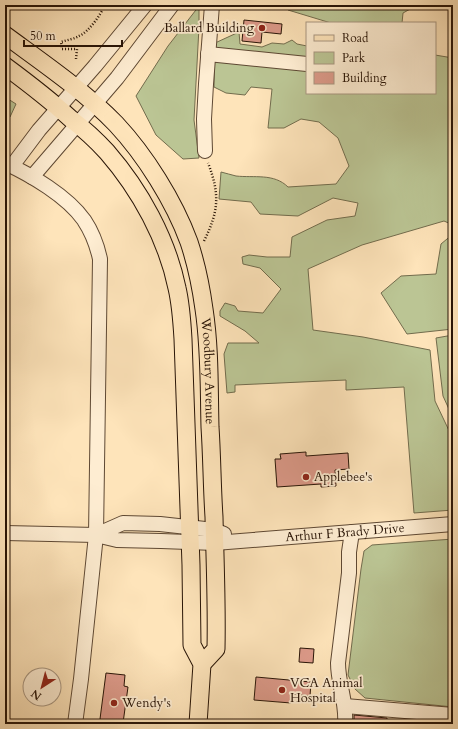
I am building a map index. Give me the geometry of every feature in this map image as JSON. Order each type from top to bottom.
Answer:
[{"type":"main road","name":"Woodbury Avenue","points":[[5,35],[76,88],[116,125],[132,143],[160,183],[189,242],[196,265],[205,310],[209,358],[217,596],[216,649],[202,664],[192,645],[192,596],[183,339],[181,312],[171,266],[154,222],[143,201],[130,181],[106,152],[38,90],[5,66]]},
{"type":"main road","points":[[198,724],[202,664]]},
{"type":"street","points":[[32,177],[117,78],[172,5]]},
{"type":"street","points":[[205,151],[204,119],[212,5]]},
{"type":"street","points":[[75,724],[96,535],[100,259],[90,230],[75,209],[32,177],[8,164],[76,88],[142,6]]},
{"type":"street","points":[[208,54],[306,64]]},
{"type":"street","name":"Arthur F Brady Drive","points":[[5,533],[96,535],[117,540],[161,540],[190,534],[214,536],[237,541],[453,524]]},
{"type":"street","points":[[345,724],[345,706],[338,663],[349,573],[352,532]]},
{"type":"street","points":[[345,706],[453,715]]},
{"type":"path","points":[[76,59],[77,49],[62,49],[61,42],[85,33],[105,5]]},
{"type":"path","points":[[204,242],[211,227],[216,197],[214,177],[207,162],[205,151]]},
{"type":"green space","points":[[283,5],[411,5],[412,8],[403,13],[402,22],[328,22],[288,10]]},
{"type":"green space","points":[[199,6],[194,120],[199,158],[183,159],[156,135],[136,96],[168,46]]},
{"type":"green space","points":[[239,32],[240,44],[262,47],[272,43],[284,44],[292,40],[297,44],[306,46],[306,94],[436,94],[436,55],[453,58],[453,225],[444,221],[362,245],[308,269],[313,330],[363,337],[430,350],[435,401],[453,439],[453,510],[414,513],[404,387],[346,390],[346,380],[235,385],[235,392],[227,393],[224,354],[228,343],[259,343],[245,331],[220,316],[220,311],[225,303],[235,306],[238,311],[263,313],[281,289],[260,268],[243,264],[242,257],[249,255],[290,257],[292,237],[327,220],[355,216],[358,203],[333,198],[298,216],[260,214],[251,202],[219,199],[221,172],[236,176],[270,178],[288,187],[336,184],[349,166],[338,138],[319,122],[301,119],[284,128],[268,128],[272,89],[251,87],[245,95],[226,93],[214,87],[215,43]]},
{"type":"green space","points":[[5,97],[16,104],[10,117],[5,116]]},
{"type":"green space","points":[[453,234],[453,329],[407,334],[381,293],[401,276],[436,274],[441,244]]},
{"type":"green space","points":[[453,335],[453,418],[443,396],[436,338]]},
{"type":"green space","points":[[453,539],[453,707],[365,698],[355,689],[348,675],[364,551],[372,545]]},
{"type":"building","name":"Ballard Building","points":[[244,20],[282,24],[281,34],[262,32],[261,43],[242,41]]},
{"type":"building","name":"Applebee's","points":[[306,452],[306,456],[348,453],[349,469],[335,470],[336,486],[321,487],[321,484],[277,487],[275,459],[281,459],[280,454]]},
{"type":"building","points":[[300,648],[314,649],[313,663],[299,662]]},
{"type":"building","name":"Wendy's","points":[[106,673],[125,675],[124,686],[128,687],[123,723],[120,724],[102,724],[102,720],[100,719]]},
{"type":"building","name":"VCA Animal Hospital","points":[[256,677],[311,682],[310,696],[291,694],[291,703],[254,700]]},
{"type":"building","points":[[354,715],[387,718],[387,724],[354,724]]},
{"type":"place","name":"Ballard Building","points":[[262,28]]},
{"type":"place","name":"Applebee's","points":[[306,477]]},
{"type":"place","name":"VCA Animal Hospital","points":[[282,690]]},
{"type":"place","name":"Wendy's","points":[[114,703]]}]
